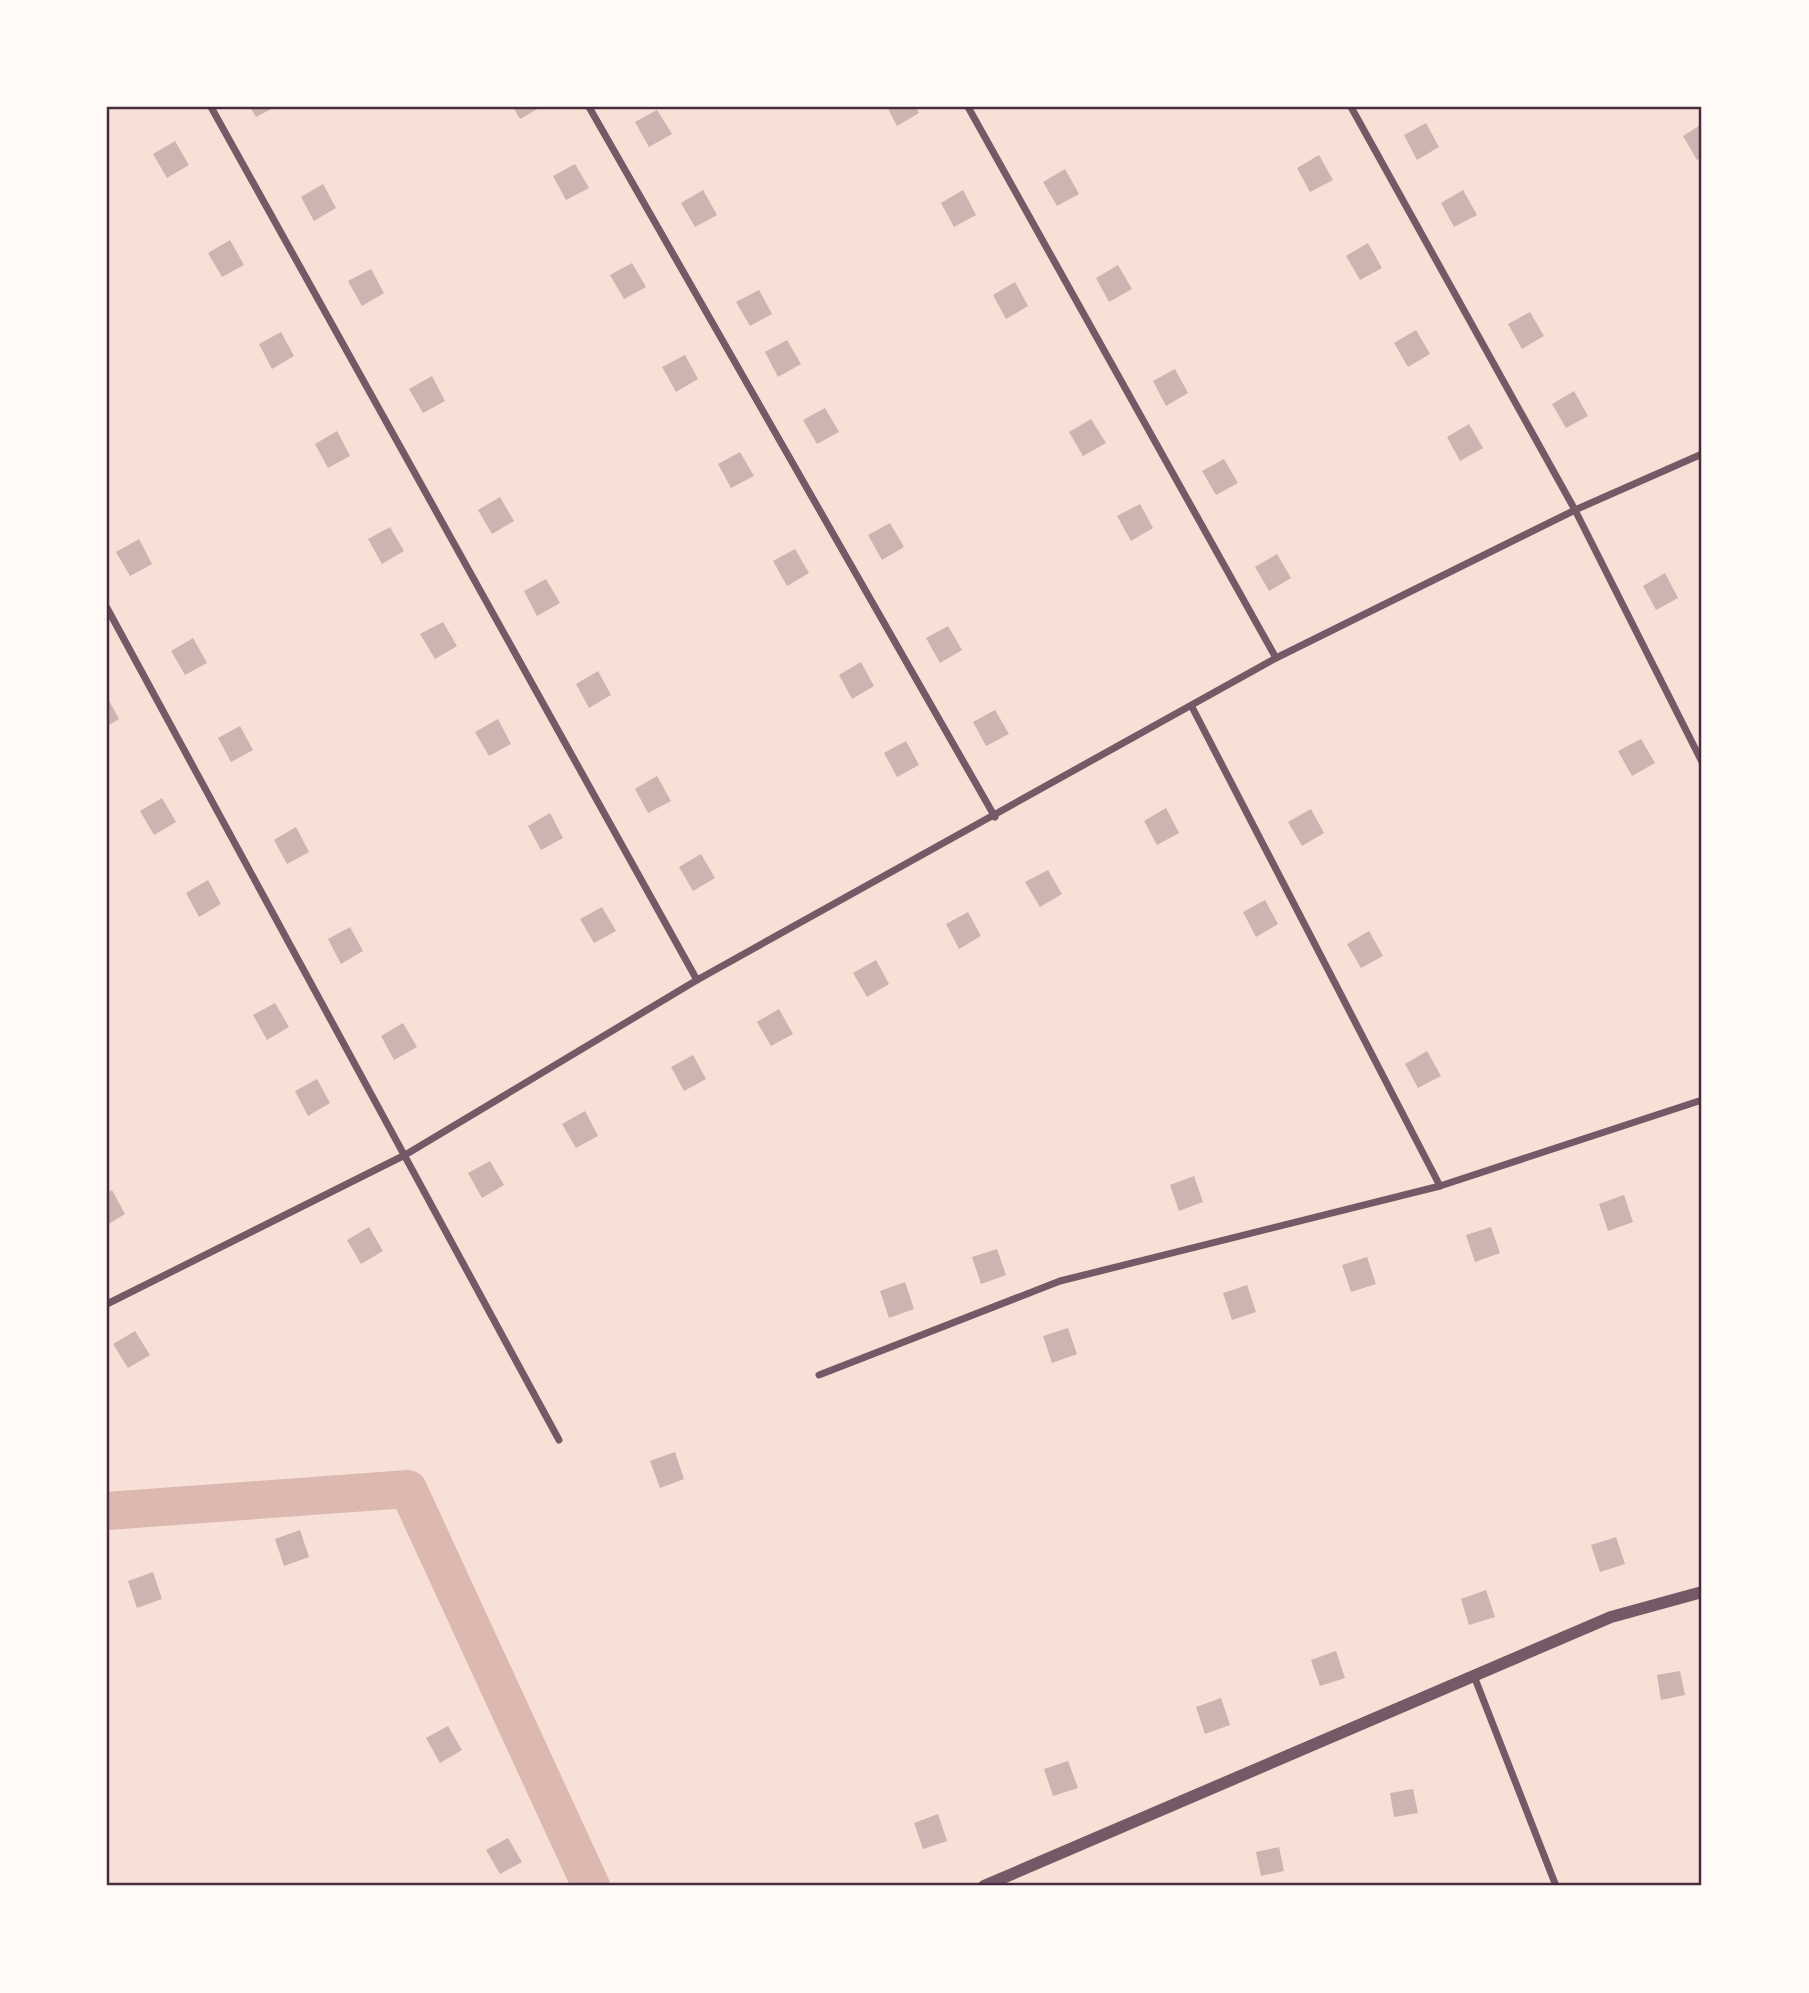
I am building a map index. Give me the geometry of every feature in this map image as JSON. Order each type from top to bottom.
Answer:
[{"type":"street","points":[[211,107],[697,980]]},
{"type":"street","points":[[589,107],[995,817]]},
{"type":"street","points":[[968,107],[1276,659]]},
{"type":"street","points":[[1351,107],[1576,510],[1702,762]]},
{"type":"street","points":[[107,1304],[405,1155],[697,980],[1276,659],[1576,510],[1702,454]]},
{"type":"street","points":[[107,608],[559,1440]]},
{"type":"street","points":[[1192,707],[1440,1186]]},
{"type":"street","points":[[819,1375],[1060,1281],[1440,1186],[1702,1100]]},
{"type":"street","points":[[984,1886],[1611,1617],[1702,1592]]},
{"type":"street","points":[[1474,1676],[1556,1886]]},
{"type":"building","points":[[250,107],[275,107],[256,117]]},
{"type":"building","points":[[513,107],[541,107],[520,119]]},
{"type":"building","points":[[887,107],[916,107],[919,113],[897,126]]},
{"type":"building","points":[[657,110],[672,134],[649,147],[635,122]]},
{"type":"building","points":[[1426,123],[1439,147],[1417,160],[1404,135]]},
{"type":"building","points":[[1702,124],[1702,157],[1697,160],[1683,136]]},
{"type":"building","points":[[175,141],[189,165],[167,178],[153,154]]},
{"type":"building","points":[[1319,155],[1333,180],[1310,192],[1297,168]]},
{"type":"building","points":[[575,164],[589,188],[566,200],[553,176]]},
{"type":"building","points":[[1065,169],[1079,194],[1057,206],[1043,182]]},
{"type":"building","points":[[323,184],[336,208],[314,221],[301,197]]},
{"type":"building","points":[[703,190],[717,215],[695,227],[681,203]]},
{"type":"building","points":[[963,190],[976,215],[954,227],[941,203]]},
{"type":"building","points":[[1463,190],[1477,215],[1454,227],[1441,203]]},
{"type":"building","points":[[230,240],[244,265],[222,277],[208,253]]},
{"type":"building","points":[[1368,243],[1382,268],[1360,280],[1346,256]]},
{"type":"building","points":[[632,263],[646,287],[624,299],[610,275]]},
{"type":"building","points":[[1118,265],[1132,289],[1109,302],[1096,278]]},
{"type":"building","points":[[371,269],[384,293],[362,306],[348,281]]},
{"type":"building","points":[[1015,282],[1028,306],[1006,319],[993,295]]},
{"type":"building","points":[[759,290],[772,314],[750,326],[736,302]]},
{"type":"building","points":[[1530,312],[1544,336],[1522,349],[1508,324]]},
{"type":"building","points":[[1416,330],[1430,354],[1408,367],[1394,343]]},
{"type":"building","points":[[281,332],[294,356],[272,369],[259,344]]},
{"type":"building","points":[[787,340],[801,364],[778,377],[765,352]]},
{"type":"building","points":[[685,355],[698,379],[676,392],[662,367]]},
{"type":"building","points":[[1175,369],[1188,393],[1166,406],[1153,381]]},
{"type":"building","points":[[432,376],[445,401],[423,413],[409,389]]},
{"type":"building","points":[[1574,391],[1588,416],[1566,428],[1552,404]]},
{"type":"building","points":[[825,408],[839,432],[817,444],[803,420]]},
{"type":"building","points":[[1091,419],[1106,443],[1083,456],[1069,432]]},
{"type":"building","points":[[1469,424],[1483,448],[1460,461],[1447,437]]},
{"type":"building","points":[[337,431],[350,456],[328,468],[315,444]]},
{"type":"building","points":[[740,452],[754,476],[731,488],[718,464]]},
{"type":"building","points":[[1224,459],[1238,483],[1216,495],[1202,471]]},
{"type":"building","points":[[500,497],[514,521],[492,534],[478,510]]},
{"type":"building","points":[[1140,504],[1153,528],[1131,541],[1117,516]]},
{"type":"building","points":[[890,523],[904,547],[882,560],[868,535]]},
{"type":"building","points":[[390,527],[404,551],[382,564],[368,539]]},
{"type":"building","points":[[139,539],[152,564],[130,576],[116,552]]},
{"type":"building","points":[[795,549],[809,573],[787,586],[773,561]]},
{"type":"building","points":[[1277,554],[1291,578],[1269,591],[1255,567]]},
{"type":"building","points":[[1665,573],[1678,598],[1656,610],[1643,586]]},
{"type":"building","points":[[546,579],[560,603],[537,616],[524,591]]},
{"type":"building","points":[[443,622],[457,646],[435,659],[420,634]]},
{"type":"building","points":[[948,626],[962,650],[940,663],[926,638]]},
{"type":"building","points":[[193,638],[207,663],[185,675],[171,651]]},
{"type":"building","points":[[861,662],[874,686],[852,699],[839,675]]},
{"type":"building","points":[[598,671],[611,695],[589,708],[576,684]]},
{"type":"building","points":[[107,697],[119,719],[107,726]]},
{"type":"building","points":[[995,710],[1009,734],[986,746],[973,722]]},
{"type":"building","points":[[498,719],[511,744],[489,756],[475,732]]},
{"type":"building","points":[[240,726],[253,750],[231,762],[218,738]]},
{"type":"building","points":[[1641,739],[1655,763],[1632,776],[1618,751]]},
{"type":"building","points":[[906,741],[919,765],[897,777],[884,753]]},
{"type":"building","points":[[657,776],[671,801],[648,813],[635,789]]},
{"type":"building","points":[[162,798],[176,822],[154,835],[140,811]]},
{"type":"building","points":[[1166,808],[1179,833],[1157,845],[1144,821]]},
{"type":"building","points":[[1311,809],[1324,833],[1302,846],[1288,822]]},
{"type":"building","points":[[550,813],[563,838],[541,850],[528,826]]},
{"type":"building","points":[[296,827],[309,852],[287,864],[274,840]]},
{"type":"building","points":[[701,854],[715,878],[693,891],[679,867]]},
{"type":"building","points":[[1048,870],[1062,894],[1040,907],[1025,882]]},
{"type":"building","points":[[208,880],[221,904],[199,917],[186,893]]},
{"type":"building","points":[[1265,900],[1278,924],[1256,937],[1243,912]]},
{"type":"building","points":[[602,907],[616,931],[594,943],[580,919]]},
{"type":"building","points":[[968,912],[981,936],[959,949],[946,924]]},
{"type":"building","points":[[350,927],[363,951],[341,964],[328,939]]},
{"type":"building","points":[[1369,931],[1383,956],[1361,968],[1347,944]]},
{"type":"building","points":[[876,960],[889,984],[867,997],[853,973]]},
{"type":"building","points":[[275,1003],[289,1027],[267,1040],[253,1015]]},
{"type":"building","points":[[779,1009],[793,1034],[771,1046],[757,1022]]},
{"type":"building","points":[[403,1023],[417,1047],[394,1060],[381,1036]]},
{"type":"building","points":[[1427,1051],[1441,1076],[1418,1088],[1405,1064]]},
{"type":"building","points":[[693,1055],[706,1079],[684,1091],[671,1067]]},
{"type":"building","points":[[317,1079],[330,1103],[308,1116],[295,1091]]},
{"type":"building","points":[[585,1111],[598,1136],[576,1148],[562,1124]]},
{"type":"building","points":[[490,1161],[504,1185],[482,1198],[468,1173]]},
{"type":"building","points":[[1194,1176],[1203,1202],[1179,1211],[1170,1185]]},
{"type":"building","points":[[112,1190],[125,1214],[107,1225],[107,1193]]},
{"type":"building","points":[[1624,1195],[1633,1222],[1608,1231],[1599,1204]]},
{"type":"building","points":[[369,1227],[383,1251],[361,1264],[347,1240]]},
{"type":"building","points":[[1491,1227],[1500,1253],[1475,1262],[1466,1235]]},
{"type":"building","points":[[997,1249],[1006,1275],[981,1284],[972,1257]]},
{"type":"building","points":[[1367,1257],[1376,1284],[1351,1292],[1342,1265]]},
{"type":"building","points":[[905,1282],[914,1309],[889,1318],[880,1291]]},
{"type":"building","points":[[1247,1285],[1256,1312],[1232,1320],[1223,1293]]},
{"type":"building","points":[[1068,1328],[1077,1354],[1052,1363],[1043,1336]]},
{"type":"building","points":[[135,1331],[150,1355],[128,1368],[113,1344]]},
{"type":"building","points":[[675,1452],[684,1479],[660,1488],[650,1461]]},
{"type":"building","points":[[300,1530],[309,1557],[284,1566],[275,1539]]},
{"type":"building","points":[[1616,1537],[1625,1564],[1600,1572],[1591,1545]]},
{"type":"building","points":[[153,1572],[162,1599],[137,1608],[128,1581]]},
{"type":"building","points":[[1486,1590],[1495,1617],[1469,1625],[1461,1599]]},
{"type":"building","points":[[1336,1651],[1345,1678],[1320,1686],[1311,1660]]},
{"type":"building","points":[[1680,1671],[1685,1695],[1661,1700],[1657,1675]]},
{"type":"building","points":[[1221,1698],[1230,1725],[1205,1734],[1196,1707]]},
{"type":"building","points":[[448,1726],[462,1750],[440,1763],[426,1738]]},
{"type":"building","points":[[1068,1761],[1078,1788],[1053,1796],[1044,1769]]},
{"type":"building","points":[[1413,1789],[1418,1813],[1394,1817],[1390,1793]]},
{"type":"building","points":[[938,1814],[947,1841],[923,1849],[914,1823]]},
{"type":"building","points":[[508,1838],[522,1862],[500,1874],[486,1850]]},
{"type":"building","points":[[1279,1847],[1284,1871],[1261,1876],[1256,1852]]},
{"type":"waterway","points":[[107,1511],[408,1489],[591,1886]]}]
